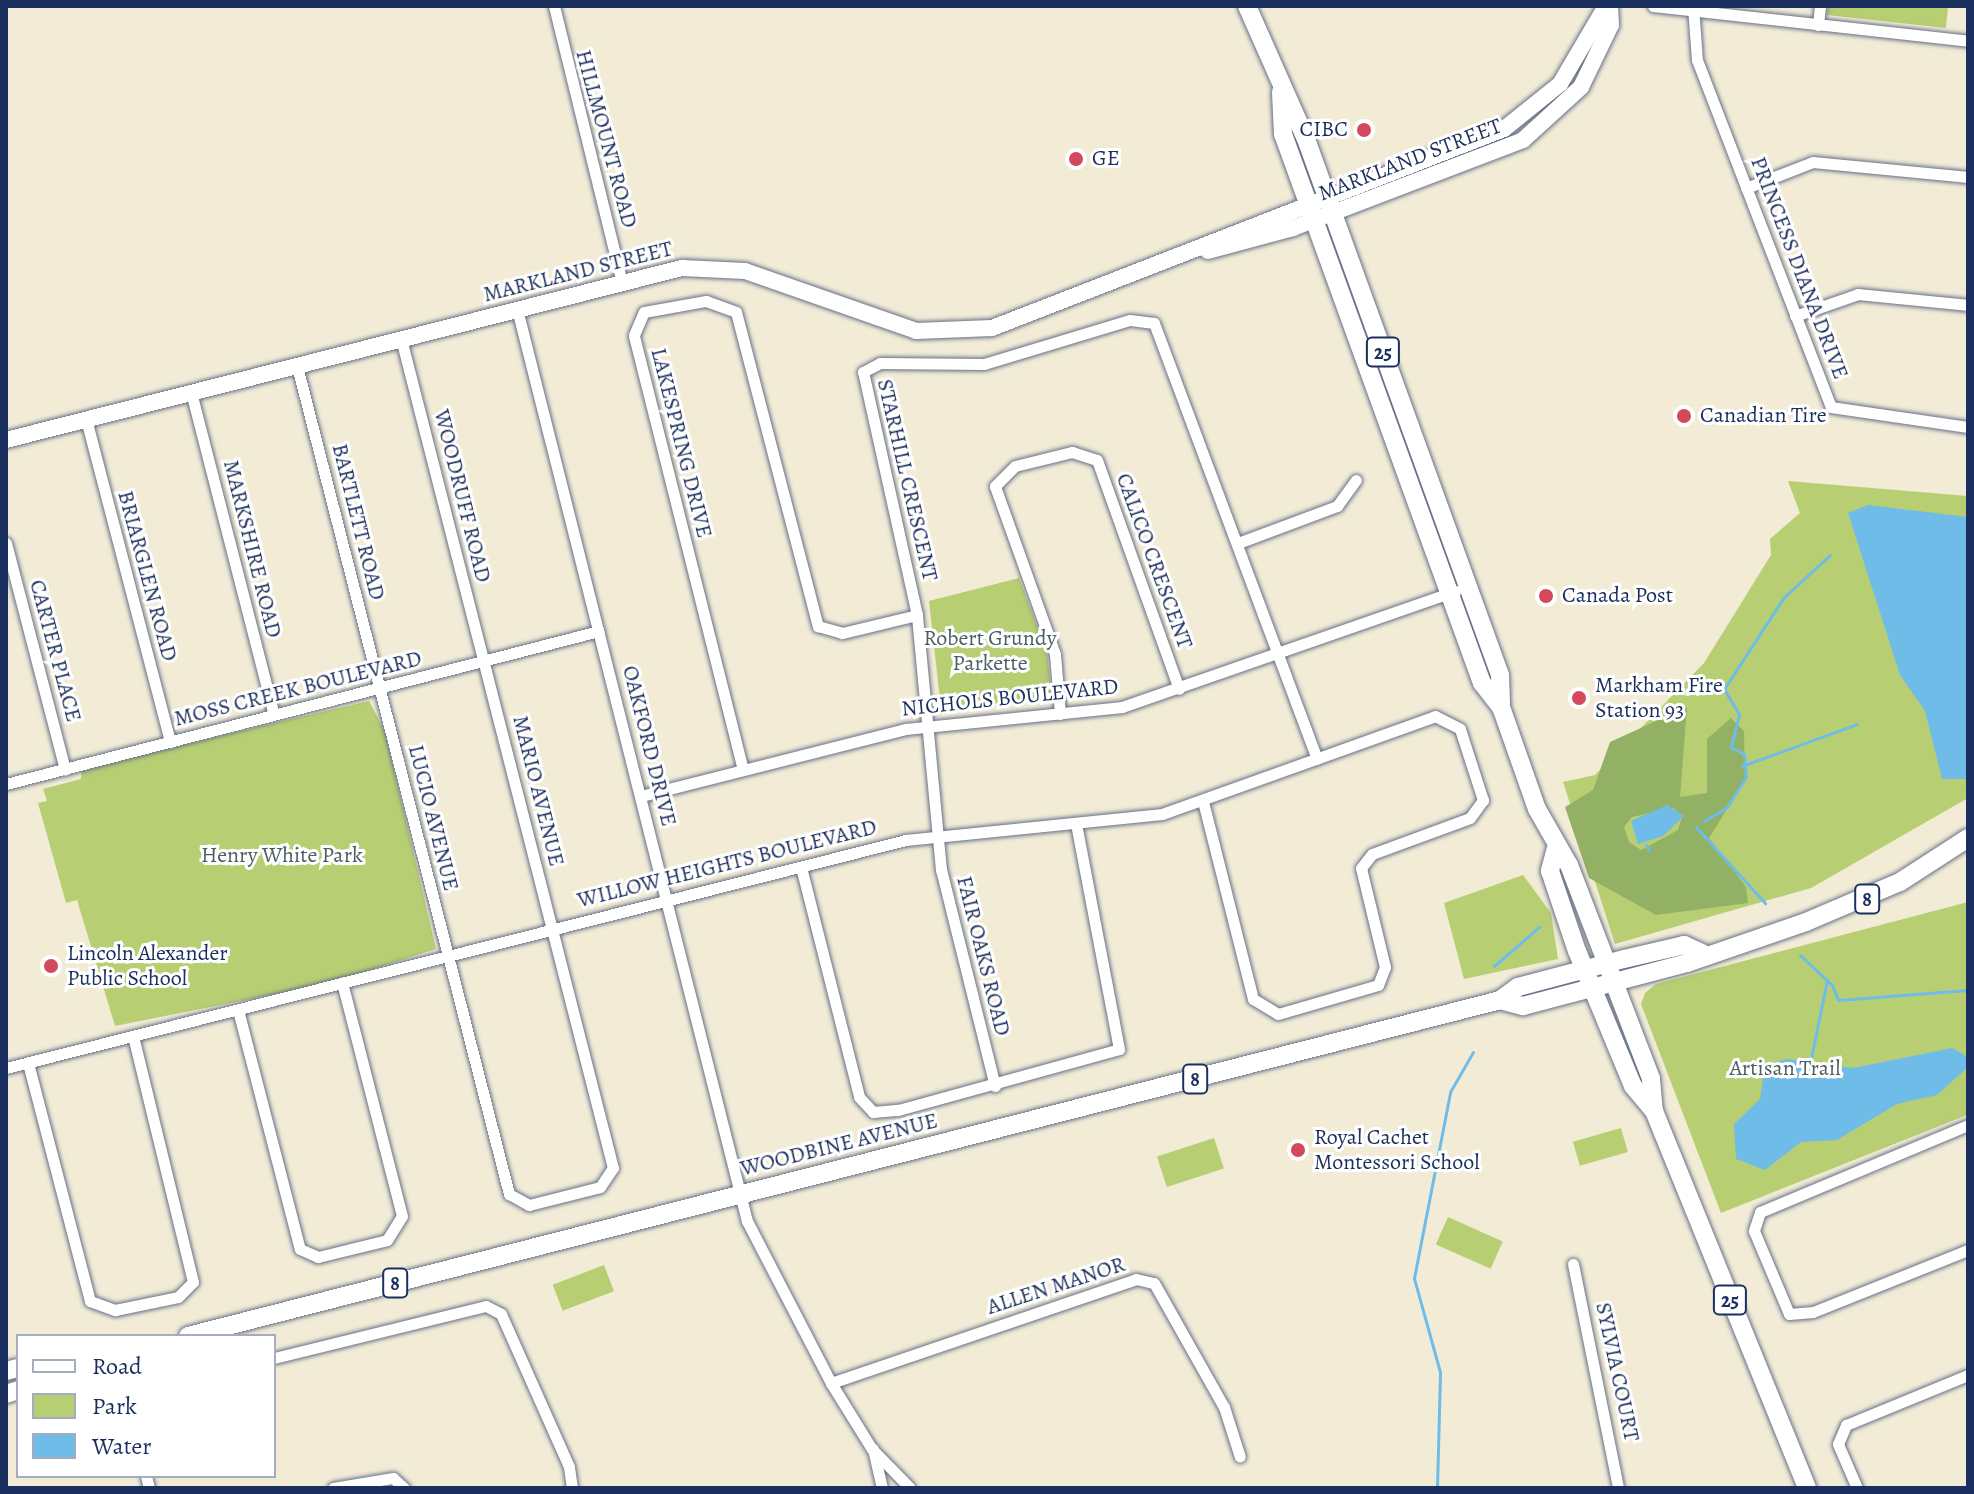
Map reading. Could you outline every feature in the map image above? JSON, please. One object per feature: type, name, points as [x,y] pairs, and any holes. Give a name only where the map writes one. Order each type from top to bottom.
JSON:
[{"type":"main road","name":"25","points":[[1247,6],[1330,205],[1500,675],[1501,707]]},
{"type":"main road","name":"25","points":[[1281,92],[1283,134],[1482,683],[1501,707],[1556,848],[1614,982],[1651,1079],[1654,1111],[1807,1488]]},
{"type":"main road","name":"WOODBINE AVENUE","points":[[1500,1000],[1523,1006],[1593,988],[1850,907],[1968,838]]},
{"type":"main road","name":"25","points":[[1556,848],[1550,871],[1585,970],[1633,1086],[1654,1111]]},
{"type":"main road","name":"WOODBINE AVENUE","points":[[196,1334],[1500,1000],[1518,987],[1606,964],[1684,945],[1702,953]]},
{"type":"street","name":"HILLMOUNT ROAD","points":[[554,6],[622,282]]},
{"type":"street","name":"MARKLAND STREET","points":[[6,440],[682,268],[745,271],[889,325],[941,334],[1014,322],[1199,253],[1238,228],[1311,212],[1490,156],[1544,125],[1587,77],[1611,25],[1608,6]]},
{"type":"street","points":[[1653,6],[1693,8],[1968,41]]},
{"type":"street","points":[[1818,25],[1820,6]]},
{"type":"street","name":"PRINCESS DIANA DRIVE","points":[[1693,8],[1692,46],[1795,316],[1835,410],[1968,427]]},
{"type":"street","points":[[1746,188],[1824,162],[1968,177]]},
{"type":"street","points":[[1795,316],[1858,294],[1968,305]]},
{"type":"street","name":"LAKESPRING DRIVE","points":[[743,770],[634,335],[644,312],[694,301],[736,312],[818,626],[842,633],[917,615]]},
{"type":"street","name":"OAKFORD DRIVE","points":[[517,309],[738,1194],[775,1285],[872,1449]]},
{"type":"street","name":"STARHILL CRESCENT","points":[[937,835],[917,615],[860,384],[872,365],[977,366],[1130,320],[1154,323],[1317,759]]},
{"type":"street","name":"WOODRUFF ROAD","points":[[401,339],[484,662]]},
{"type":"street","name":"BARTLETT ROAD","points":[[297,366],[380,689]]},
{"type":"street","name":"MARKSHIRE ROAD","points":[[191,392],[274,715]]},
{"type":"street","name":"BRIARGLEN ROAD","points":[[86,419],[170,742]]},
{"type":"street","name":"CALICO CRESCENT","points":[[1060,714],[1055,654],[995,486],[1015,466],[1072,452],[1097,460],[1179,689]]},
{"type":"street","points":[[1238,543],[1337,506],[1356,480]]},
{"type":"street","name":"CARTER PLACE","points":[[6,543],[65,769]]},
{"type":"street","name":"NICHOLS BOULEVARD","points":[[641,796],[927,726],[1122,707],[1468,587]]},
{"type":"street","name":"MOSS CREEK BOULEVARD","points":[[6,784],[599,631]]},
{"type":"street","name":"MARIO AVENUE","points":[[448,956],[509,1194],[529,1205],[600,1187],[613,1168],[484,662]]},
{"type":"street","name":"LUCIO AVENUE","points":[[380,689],[448,956]]},
{"type":"street","name":"WILLOW HEIGHTS BOULEVARD","points":[[6,1068],[937,835],[1162,814],[1435,716],[1456,722],[1481,808],[1366,860],[1360,876],[1385,967],[1369,991],[1278,1014],[1258,1005],[1203,801]]},
{"type":"street","points":[[801,867],[866,1107],[898,1110],[1106,1057],[1121,1042],[1076,823]]},
{"type":"street","name":"FAIR OAKS ROAD","points":[[937,835],[995,1086]]},
{"type":"street","points":[[238,1010],[300,1249],[318,1257],[387,1240],[402,1216],[342,983]]},
{"type":"street","points":[[28,1063],[90,1301],[115,1310],[178,1297],[193,1282],[133,1036]]},
{"type":"street","points":[[1968,1125],[1760,1212],[1754,1231],[1789,1314],[1813,1312],[1968,1250]]},
{"type":"street","name":"SYLVIA COURT","points":[[1573,1264],[1618,1488]]},
{"type":"street","name":"ALLEN MANOR","points":[[831,1383],[1136,1279],[1154,1283],[1224,1407],[1240,1457]]},
{"type":"street","points":[[276,1358],[486,1306],[501,1314],[572,1488]]},
{"type":"street","points":[[1857,1488],[1838,1444],[1846,1425],[1968,1375]]},
{"type":"street","points":[[872,1449],[882,1488]]},
{"type":"street","points":[[872,1449],[910,1488]]},
{"type":"street","points":[[333,1488],[393,1478],[404,1488]]},
{"type":"green space","points":[[1828,6],[1948,6],[1946,28],[1827,15]]},
{"type":"green space","points":[[1788,481],[1968,496],[1968,798],[1811,888],[1615,944],[1563,782],[1595,775],[1704,663],[1771,555],[1770,539],[1800,513]]},
{"type":"green space","name":"Robert Grundy Parkette","points":[[1019,578],[1047,652],[1052,699],[941,709],[929,601]]},
{"type":"green space","name":"Henry White Park","points":[[369,701],[385,731],[436,949],[326,984],[115,1026],[77,900],[66,903],[38,803],[47,801],[43,789],[81,779],[82,768]]},
{"type":"green space","points":[[1687,707],[1680,797],[1707,793],[1707,739],[1731,718],[1744,731],[1745,780],[1709,838],[1746,887],[1748,903],[1656,915],[1589,878],[1565,807],[1593,790],[1610,742]],"holes":[[[1674,808],[1682,817],[1678,830],[1641,850],[1629,842],[1624,827],[1632,817]]]},
{"type":"green space","points":[[1523,875],[1551,913],[1558,959],[1464,979],[1444,903]]},
{"type":"green space","name":"Artisan Trail","points":[[1968,902],[1967,1115],[1721,1213],[1641,1004],[1645,993],[1656,984]]},
{"type":"green space","points":[[1621,1128],[1628,1152],[1580,1166],[1573,1142]]},
{"type":"green space","points":[[1214,1138],[1224,1168],[1167,1187],[1157,1157]]},
{"type":"green space","points":[[1448,1217],[1503,1241],[1491,1269],[1436,1244]]},
{"type":"green space","points":[[604,1265],[614,1291],[563,1311],[553,1285]]},
{"type":"water","points":[[1868,505],[1968,517],[1966,779],[1942,779],[1925,711],[1900,675],[1848,513]]},
{"type":"water","points":[[1667,805],[1684,816],[1663,836],[1638,844],[1631,821]]},
{"type":"water","points":[[1952,1048],[1968,1057],[1967,1068],[1937,1095],[1897,1104],[1837,1140],[1801,1142],[1765,1170],[1736,1159],[1734,1124],[1760,1099],[1765,1065],[1787,1059],[1853,1068]]},
{"type":"waterway","points":[[1704,821],[1727,807],[1746,777],[1744,754],[1731,747],[1739,714],[1724,689],[1784,597],[1830,555]]},
{"type":"waterway","points":[[1742,766],[1857,724]]},
{"type":"waterway","points":[[1696,827],[1765,903]]},
{"type":"waterway","points":[[1646,845],[1649,850]]},
{"type":"waterway","points":[[1494,966],[1539,927]]},
{"type":"waterway","points":[[1800,955],[1832,985],[1838,1000],[1968,990]]},
{"type":"waterway","points":[[1810,1063],[1827,980]]},
{"type":"waterway","points":[[1437,1488],[1440,1372],[1414,1278],[1450,1092],[1473,1052]]},
{"type":"place","name":"CIBC","points":[[1364,130]]},
{"type":"place","name":"GE","points":[[1076,159]]},
{"type":"place","name":"Canadian Tire","points":[[1684,416]]},
{"type":"place","name":"Canada Post","points":[[1546,596]]},
{"type":"place","name":"Markham Fire Station 93","points":[[1579,698]]},
{"type":"place","name":"Lincoln Alexander Public School","points":[[51,966]]},
{"type":"place","name":"Royal Cachet Montessori School","points":[[1298,1150]]}]
